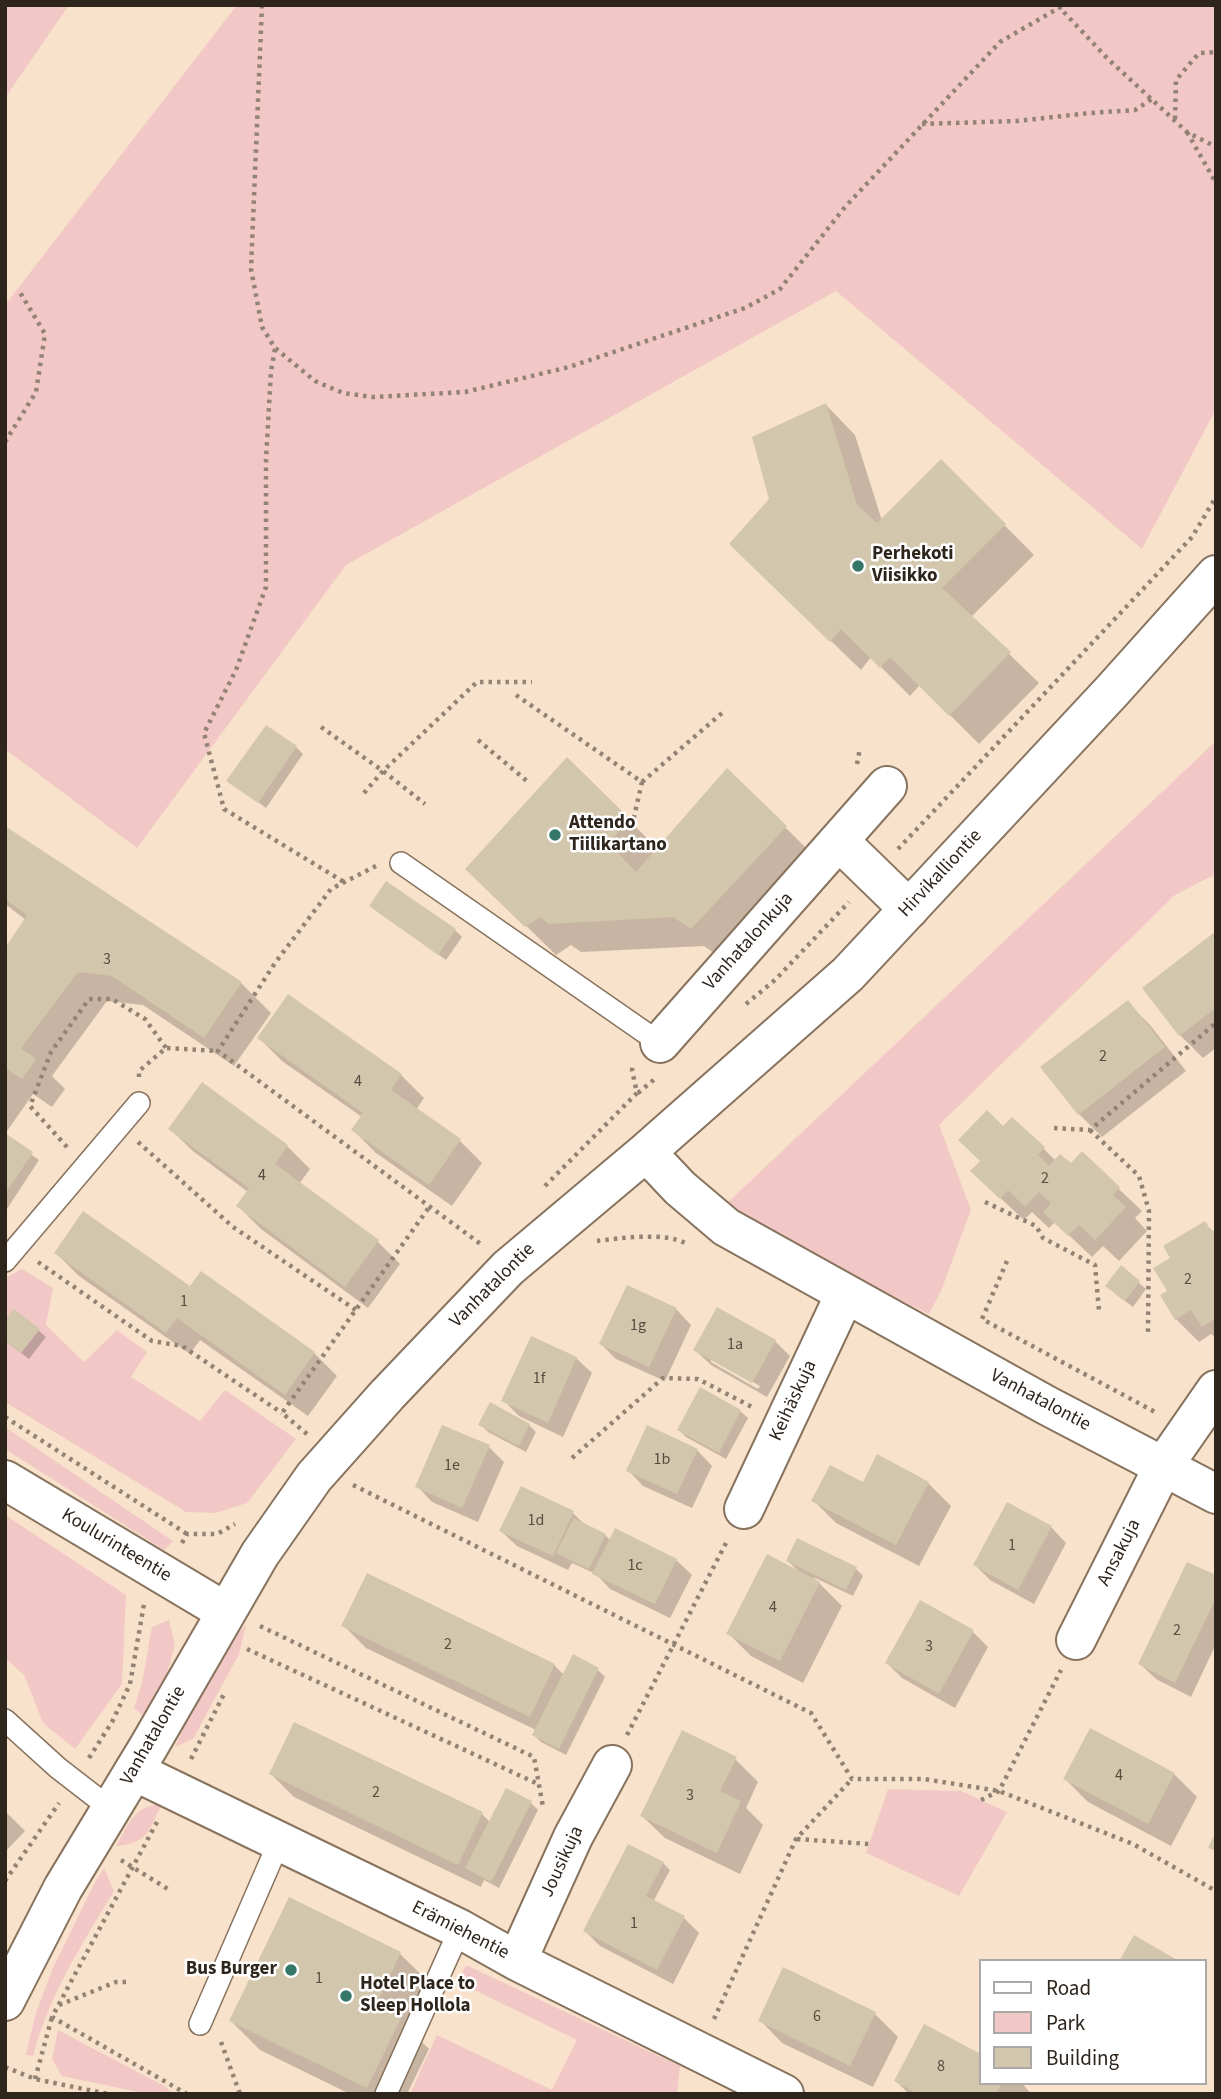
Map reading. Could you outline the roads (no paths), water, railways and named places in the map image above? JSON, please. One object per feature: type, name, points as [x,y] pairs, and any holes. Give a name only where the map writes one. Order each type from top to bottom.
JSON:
[{"type":"street","name":"Hirvikalliontie","points":[[646,1152],[848,974],[1216,575]]},
{"type":"street","name":"Vanhatalonkuja","points":[[659,1059],[887,786]]},
{"type":"street","points":[[839,841],[908,909]]},
{"type":"street","name":"Vanhatalontie","points":[[5,2001],[63,1888],[134,1771],[247,1624],[260,1554],[314,1478],[387,1395],[508,1268],[646,1152],[680,1188],[726,1227],[1046,1405],[1216,1494]]},
{"type":"street","name":"Keihäskuja","points":[[744,1508],[845,1294]]},
{"type":"street","name":"Ansakuja","points":[[1076,1640],[1164,1465],[1216,1390]]},
{"type":"street","name":"Koulurinteentie","points":[[5,1480],[247,1624]]},
{"type":"street","name":"Jousikuja","points":[[517,1961],[573,1837],[612,1765]]},
{"type":"street","name":"Erämiehentie","points":[[134,1771],[460,1930],[784,2094]]},
{"type":"lane","points":[[393,862],[659,1059]]},
{"type":"lane","points":[[11,1254],[139,1103]]},
{"type":"lane","points":[[5,1720],[58,1768],[111,1809]]},
{"type":"lane","points":[[200,2024],[279,1842]]},
{"type":"lane","points":[[386,2094],[460,1930]]},
{"type":"place","name":"Perhekoti Viisikko","points":[[858,566]]},
{"type":"place","name":"Attendo Tiilikartano","points":[[555,835]]},
{"type":"place","name":"Bus Burger","points":[[291,1970]]},
{"type":"place","name":"Hotel Place to Sleep Hollola","points":[[346,1996]]}]
